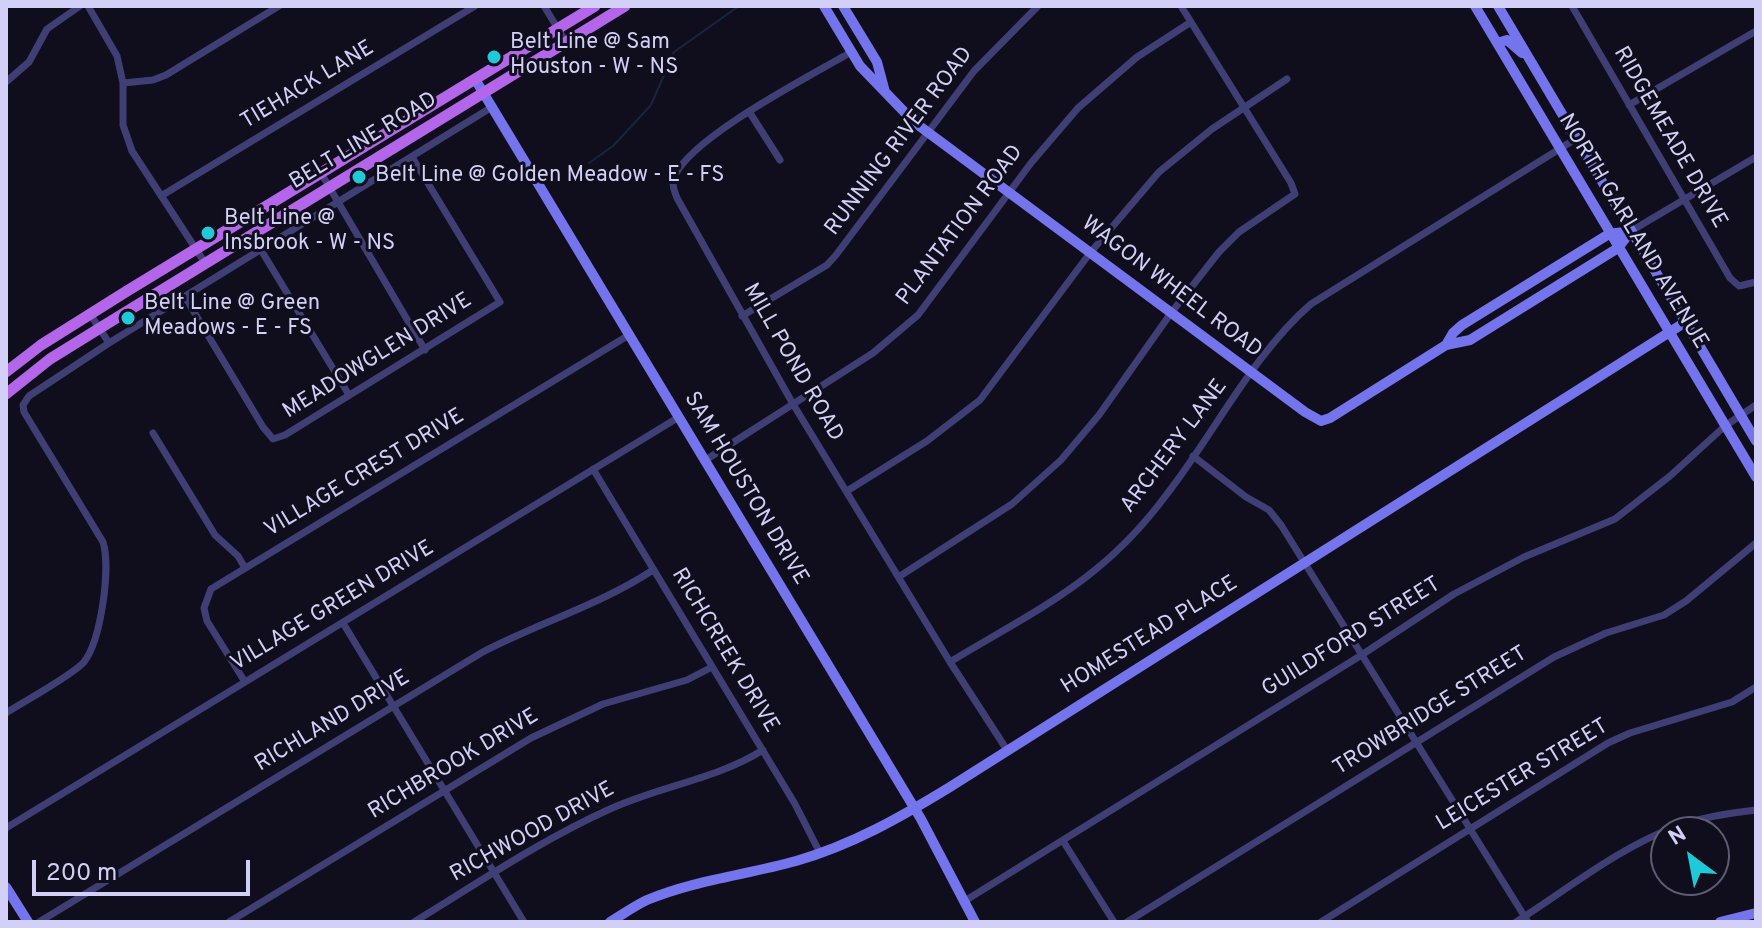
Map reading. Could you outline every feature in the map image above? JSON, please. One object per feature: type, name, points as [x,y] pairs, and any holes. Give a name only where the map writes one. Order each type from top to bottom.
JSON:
[{"type":"main road","name":"BELT LINE ROAD","points":[[6,372],[90,314],[595,6]]},
{"type":"main road","name":"BELT LINE ROAD","points":[[6,394],[50,359],[625,6]]},
{"type":"street","points":[[6,82],[29,62],[47,29],[80,6]]},
{"type":"street","points":[[88,6],[112,45],[123,83],[126,136],[133,153],[205,263]]},
{"type":"street","points":[[123,83],[153,80],[166,75],[279,6]]},
{"type":"street","name":"TIEHACK LANE","points":[[161,196],[475,6]]},
{"type":"street","points":[[544,6],[566,42]]},
{"type":"street","name":"WAGON WHEEL ROAD","points":[[824,6],[860,66],[903,112],[1321,421],[1446,345],[1470,340],[1618,248],[1631,231],[1756,157]]},
{"type":"street","name":"WAGON WHEEL ROAD","points":[[843,6],[877,62],[886,94]]},
{"type":"street","name":"RUNNING RIVER ROAD","points":[[742,316],[827,265],[989,54],[1038,6]]},
{"type":"street","points":[[900,576],[1012,504],[1061,460],[1099,415],[1171,313],[1219,252],[1239,232],[1295,194],[1181,6]]},
{"type":"street","name":"NORTH GARLAND AVENUE","points":[[1475,6],[1756,477]]},
{"type":"street","name":"NORTH GARLAND AVENUE","points":[[1498,6],[1756,441]]},
{"type":"street","points":[[1574,9],[1585,6]]},
{"type":"street","name":"RIDGEMEADE DRIVE","points":[[1574,9],[1730,278],[1739,286],[1756,282]]},
{"type":"street","name":"PLANTATION ROAD","points":[[704,461],[873,353],[905,328],[918,315],[1048,141],[1092,93],[1137,57],[1191,22]]},
{"type":"street","points":[[1629,105],[1756,31]]},
{"type":"street","points":[[1497,43],[1507,40],[1532,63]]},
{"type":"street","points":[[851,52],[866,43]]},
{"type":"street","name":"MILL POND ROAD","points":[[851,52],[696,149],[674,177],[672,186],[793,404],[1007,750]]},
{"type":"street","name":"SAM HOUSTON DRIVE","points":[[475,79],[915,809],[975,922]]},
{"type":"street","points":[[847,491],[927,441],[980,400],[1090,253],[1159,172],[1242,108],[1287,79]]},
{"type":"street","points":[[6,713],[83,664],[91,649],[107,577],[103,542],[24,412],[23,405],[29,396],[109,343],[492,107]]},
{"type":"street","points":[[750,113],[780,160]]},
{"type":"street","name":"ARCHERY LANE","points":[[950,662],[1057,597],[1096,569],[1167,495],[1283,331],[1311,304],[1577,138]]},
{"type":"street","name":"MEADOWGLEN DRIVE","points":[[185,297],[273,439],[285,435],[425,350],[500,302],[412,157]]},
{"type":"street","points":[[321,173],[425,350]]},
{"type":"street","name":"WAGON WHEEL ROAD","points":[[1446,345],[1462,325],[1609,234],[1631,231]]},
{"type":"street","points":[[261,250],[349,395]]},
{"type":"street","points":[[1527,285],[1536,299]]},
{"type":"street","points":[[90,314],[109,343]]},
{"type":"street","name":"HOMESTEAD PLACE","points":[[610,922],[644,902],[679,889],[820,853],[870,833],[915,809],[1684,323]]},
{"type":"street","name":"VILLAGE CREST DRIVE","points":[[245,682],[207,621],[204,608],[211,589],[629,335]]},
{"type":"street","name":"GUILDFORD STREET","points":[[963,902],[1360,656],[1454,594],[1548,546],[1615,519],[1670,476],[1725,426],[1756,405]]},
{"type":"street","name":"VILLAGE GREEN DRIVE","points":[[6,828],[679,417]]},
{"type":"street","points":[[153,433],[215,535],[238,556],[245,568]]},
{"type":"street","points":[[1193,456],[1246,497],[1269,510],[1337,611],[1360,656],[1526,919]]},
{"type":"street","name":"RICHCREEK DRIVE","points":[[593,469],[807,824],[820,853]]},
{"type":"street","name":"TROWBRIDGE STREET","points":[[1127,922],[1554,657],[1606,633],[1664,615],[1686,601],[1756,543]]},
{"type":"street","name":"RICHLAND DRIVE","points":[[39,922],[507,639],[608,596],[653,570]]},
{"type":"street","points":[[343,623],[524,922]]},
{"type":"street","name":"RICHBROOK DRIVE","points":[[229,922],[531,738],[603,704],[687,680],[712,667]]},
{"type":"street","name":"LEICESTER STREET","points":[[1321,922],[1608,743],[1669,720],[1732,702],[1756,687]]},
{"type":"street","name":"RICHWOOD DRIVE","points":[[414,922],[582,822],[647,793],[739,766],[763,750]]},
{"type":"street","points":[[1516,922],[1526,919],[1599,866],[1662,833],[1695,820],[1756,810]]},
{"type":"street","points":[[1063,841],[1114,922]]},
{"type":"street","points":[[6,887],[28,922]]},
{"type":"street","points":[[1720,922],[1756,913]]},
{"type":"waterway","points":[[589,163],[613,146],[651,105],[674,52],[739,6]]},
{"type":"place","name":"Belt Line @ Sam Houston - W - NS","points":[[494,57]]},
{"type":"place","name":"Belt Line @ Golden Meadow - E - FS","points":[[359,177]]},
{"type":"place","name":"Belt Line @ Insbrook - W - NS","points":[[208,233]]},
{"type":"place","name":"Belt Line @ Green Meadows - E - FS","points":[[128,318]]}]
